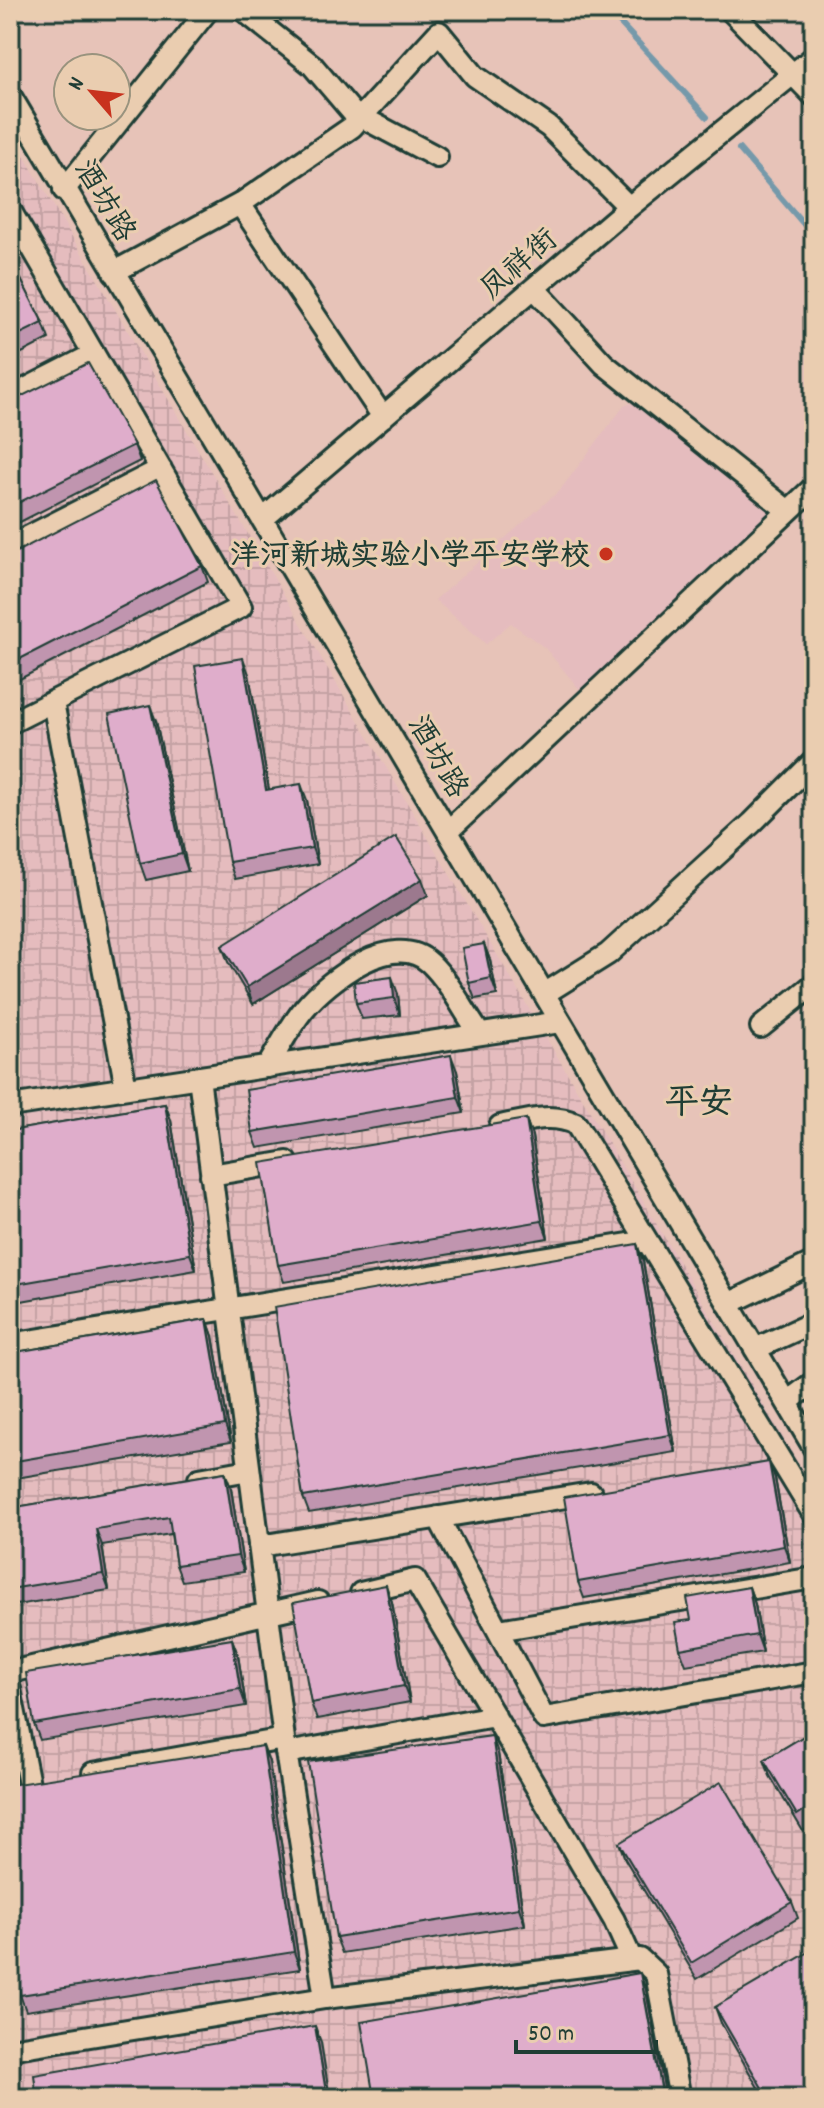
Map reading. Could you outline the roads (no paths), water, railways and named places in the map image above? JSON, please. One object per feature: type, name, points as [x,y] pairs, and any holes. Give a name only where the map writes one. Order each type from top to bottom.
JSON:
[{"type":"street","points":[[64,190],[208,10]]},
{"type":"street","points":[[243,10],[312,65],[352,112],[437,157]]},
{"type":"street","points":[[730,10],[814,96]]},
{"type":"street","points":[[114,272],[240,204],[352,127],[439,32],[475,76],[549,127],[629,207]]},
{"type":"street","name":"凤祥街","points":[[264,518],[629,207],[814,57]]},
{"type":"street","name":"酒坊路","points":[[10,95],[814,1448]]},
{"type":"street","points":[[240,204],[383,417]]},
{"type":"street","points":[[10,210],[241,607],[10,723]]},
{"type":"street","points":[[535,289],[604,364],[787,510]]},
{"type":"street","points":[[10,397],[94,354]]},
{"type":"street","points":[[10,546],[161,469]]},
{"type":"street","points":[[448,831],[814,487]]},
{"type":"street","points":[[53,702],[126,1088]]},
{"type":"street","points":[[544,994],[608,954],[806,784],[814,761]]},
{"type":"street","points":[[267,1067],[302,1012],[324,987],[387,950],[404,950],[430,963],[480,1034]]},
{"type":"street","points":[[761,1027],[814,984]]},
{"type":"street","points":[[10,1106],[560,1022]]},
{"type":"street","points":[[199,1077],[285,1746],[325,1998]]},
{"type":"street","points":[[487,1128],[548,1117],[563,1118],[576,1124],[647,1241],[774,1464],[814,1515]]},
{"type":"street","points":[[211,1175],[303,1159]]},
{"type":"street","points":[[10,1344],[647,1241]]},
{"type":"street","points":[[728,1304],[814,1262]]},
{"type":"street","points":[[755,1349],[814,1322]]},
{"type":"street","points":[[787,1402],[814,1382]]},
{"type":"street","points":[[175,1483],[249,1470]]},
{"type":"street","points":[[259,1546],[610,1490]]},
{"type":"street","points":[[438,1517],[544,1718],[814,1672]]},
{"type":"street","points":[[498,1630],[814,1578]]},
{"type":"street","points":[[10,1672],[415,1580],[614,1920],[632,1960]]},
{"type":"street","points":[[10,1689],[27,1784]]},
{"type":"street","points":[[74,1776],[495,1716]]},
{"type":"street","points":[[10,2049],[325,1998],[640,1959],[656,1974],[680,2098]]},
{"type":"waterway","points":[[608,10],[707,117]]},
{"type":"waterway","points":[[739,149],[814,236]]},
{"type":"place","name":"洋河新城实验小学平安学校","points":[[606,554]]},
{"type":"district","name":"平安","points":[[699,1100]]}]
